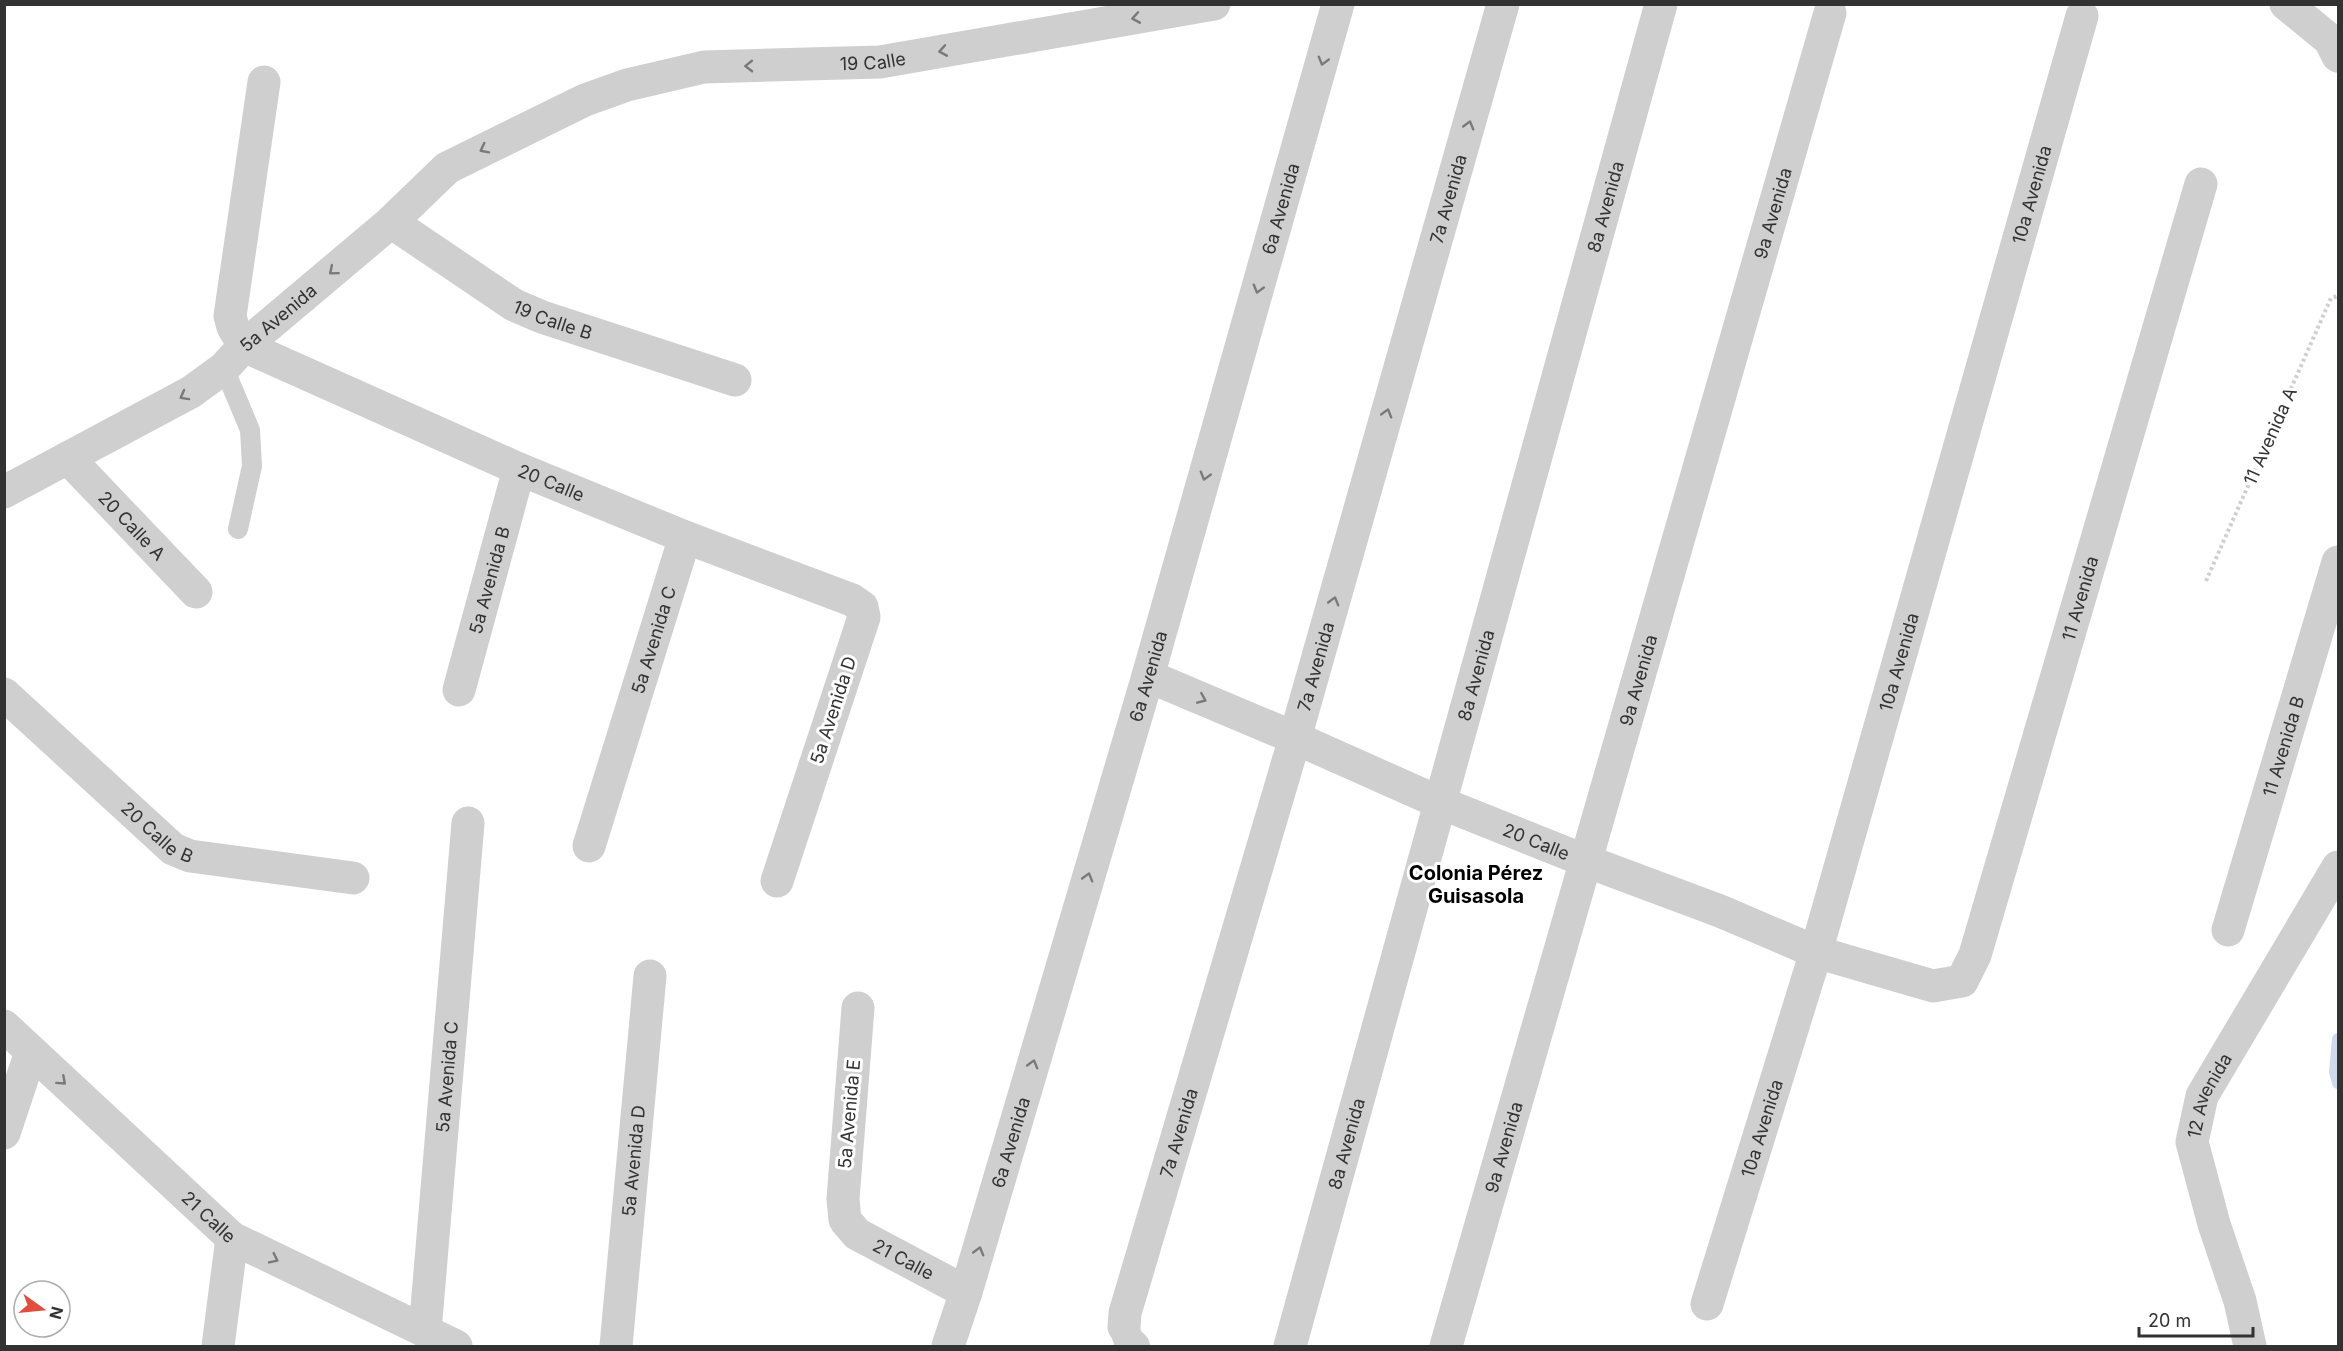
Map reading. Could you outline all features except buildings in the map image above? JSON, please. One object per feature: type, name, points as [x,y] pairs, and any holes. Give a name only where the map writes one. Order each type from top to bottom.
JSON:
[{"type":"street","name":"19 Calle","points":[[536,123],[585,100],[627,85],[704,67],[880,62],[1214,4]]},
{"type":"street","name":"6a Avenida","points":[[948,1347],[1148,676],[1338,4]]},
{"type":"street","name":"7a Avenida","points":[[1130,1337],[1128,1301],[1295,738],[1503,4]]},
{"type":"street","name":"8a Avenida","points":[[1290,1347],[1661,4]]},
{"type":"street","points":[[2286,4],[2330,40],[2338,56]]},
{"type":"street","name":"9a Avenida","points":[[1446,1347],[1830,13]]},
{"type":"street","name":"10a Avenida","points":[[1707,1304],[1816,952],[2082,16]]},
{"type":"street","points":[[234,357],[230,316],[264,82]]},
{"type":"street","name":"5a Avenida","points":[[4,492],[191,392],[391,222],[447,168],[536,123]]},
{"type":"street","name":"11 Avenida","points":[[1933,986],[1962,981],[1975,955],[2201,184]]},
{"type":"street","name":"19 Calle B","points":[[391,222],[514,304],[542,317],[735,380]]},
{"type":"street","name":"20 Calle","points":[[234,357],[685,537],[852,600],[862,607]]},
{"type":"street","name":"20 Calle A","points":[[68,458],[196,592]]},
{"type":"street","name":"5a Avenida B","points":[[459,690],[519,469]]},
{"type":"street","name":"5a Avenida C","points":[[589,846],[685,537]]},
{"type":"street","name":"11 Avenida B","points":[[2228,930],[2338,562]]},
{"type":"street","name":"5a Avenida D","points":[[777,881],[864,617],[862,607]]},
{"type":"street","name":"20 Calle","points":[[1148,676],[1441,803],[1720,911],[1816,952],[1933,986]]},
{"type":"street","name":"20 Calle B","points":[[4,694],[173,849],[190,856],[354,878]]},
{"type":"street","name":"5a Avenida C","points":[[425,1332],[468,823]]},
{"type":"street","name":"12 Avenida","points":[[2250,1347],[2240,1301],[2214,1224],[2192,1142],[2202,1096],[2338,867]]},
{"type":"street","name":"5a Avenida D","points":[[616,1347],[650,976]]},
{"type":"street","name":"5a Avenida E","points":[[845,1220],[843,1199],[858,1008]]},
{"type":"street","name":"21 Calle","points":[[4,1026],[232,1238],[456,1347]]},
{"type":"street","points":[[4,1133],[30,1052]]},
{"type":"street","name":"21 Calle","points":[[845,1220],[857,1234],[966,1292]]},
{"type":"street","points":[[218,1347],[232,1238]]},
{"type":"lane","points":[[234,357],[250,430],[252,466],[238,529]]},
{"type":"path","name":"11 Avenida A","points":[[2206,580],[2331,298],[2338,296]]},
{"type":"waterway","points":[[2338,1039],[2335,1072],[2338,1083]]},
{"type":"district","name":"Colonia Pérez Guisasola","points":[[1476,884]]}]
